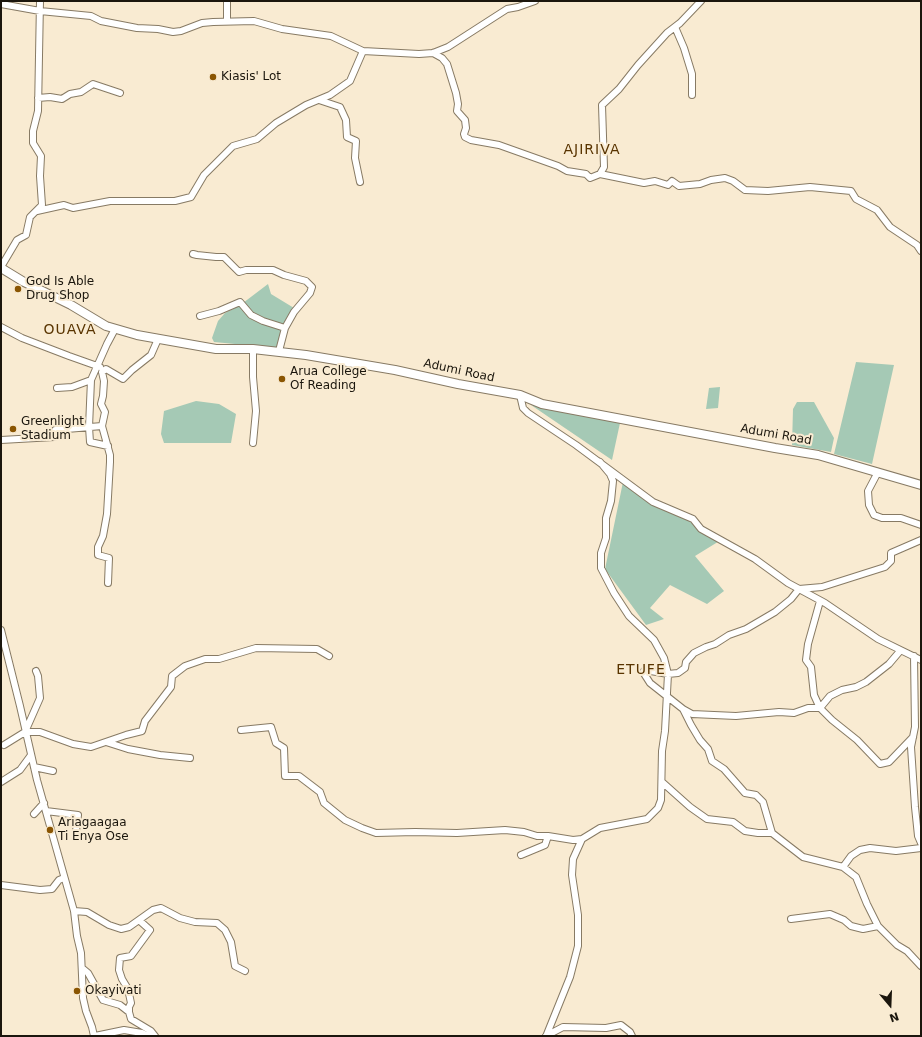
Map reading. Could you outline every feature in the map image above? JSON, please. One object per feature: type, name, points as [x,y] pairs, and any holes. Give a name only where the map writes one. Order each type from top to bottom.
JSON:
[{"type":"main road","name":"Adumi Road","points":[[1,268],[24,282],[71,305],[106,326],[115,329],[158,339],[216,349],[253,349],[306,354],[399,371],[458,384],[520,395],[542,404],[818,455],[921,484]]},
{"type":"street","points":[[1,268],[17,240],[26,235],[30,217],[42,205],[40,176],[41,156],[33,144],[33,131],[38,111],[40,1]]},
{"type":"street","points":[[227,1],[227,21]]},
{"type":"street","points":[[507,1],[507,9]]},
{"type":"street","points":[[1,4],[40,11],[91,16],[101,21],[137,28],[158,29],[173,32],[202,24],[227,21],[254,21],[282,29],[331,36],[363,51],[419,54],[433,53],[448,47],[507,9],[535,1]]},
{"type":"street","points":[[600,174],[604,167],[602,105],[619,89],[638,65],[674,27],[701,1]]},
{"type":"street","points":[[674,27],[684,48],[692,74],[692,95]]},
{"type":"street","points":[[37,211],[64,205],[73,208],[110,201],[175,200],[192,197],[204,175],[233,146],[257,139],[276,123],[306,105],[330,95],[350,81],[363,51]]},
{"type":"street","points":[[433,53],[442,58],[446,64],[456,93],[458,104],[457,112],[466,120],[467,124],[464,134],[465,137],[471,140],[499,146],[558,166],[567,171],[586,174],[590,178],[600,174],[644,183],[656,181],[668,185],[672,181],[680,186],[700,184],[711,180],[725,178],[733,181],[745,190],[768,191],[810,187],[851,191],[856,199],[876,210],[890,227],[917,245],[921,251]]},
{"type":"street","points":[[38,98],[50,97],[62,99],[70,94],[81,92],[93,84],[120,93]]},
{"type":"street","points":[[319,100],[340,106],[346,120],[347,136],[356,141],[355,158],[360,182]]},
{"type":"street","points":[[193,254],[224,257],[239,272],[246,270],[273,270],[284,275],[306,280],[312,287],[310,293],[294,312],[285,328],[279,351]]},
{"type":"street","points":[[200,316],[219,311],[240,302],[251,315],[263,321],[285,328]]},
{"type":"street","points":[[1,328],[69,356],[106,369],[124,379],[132,370],[151,355],[158,339]]},
{"type":"street","points":[[108,446],[90,442],[89,427],[91,380],[115,329]]},
{"type":"street","points":[[253,349],[253,377],[256,410],[253,443]]},
{"type":"street","points":[[106,369],[102,372],[104,381],[104,396],[101,404],[105,412],[102,426],[108,446],[110,462],[107,514],[103,536],[98,547],[98,555],[109,558],[108,583]]},
{"type":"street","points":[[57,388],[72,387],[91,380]]},
{"type":"street","points":[[520,395],[523,408],[528,413],[600,462],[653,502],[692,519],[701,528],[755,559],[788,583],[820,600],[878,639],[921,660]]},
{"type":"street","points":[[1,440],[54,437],[55,430],[102,426]]},
{"type":"street","points":[[241,730],[271,727],[276,742],[284,748],[285,776],[299,776],[320,792],[324,803],[345,820],[376,833],[458,833],[483,830],[505,830],[524,832],[537,836],[548,836],[572,840],[582,839],[600,828],[647,819],[658,808],[661,800],[662,751],[665,731],[668,674],[664,658],[654,640],[629,616],[601,568],[601,553],[606,538],[606,518],[611,501],[613,481],[610,474],[600,462]]},
{"type":"street","points":[[878,472],[868,491],[869,505],[874,515],[882,518],[901,518],[921,526]]},
{"type":"street","points":[[820,708],[808,708],[794,713],[736,716],[692,714],[683,709],[650,683],[643,672],[645,670],[668,674],[678,674],[685,668],[686,662],[694,653],[715,644],[729,635],[746,629],[775,612],[791,599],[800,589],[822,587],[885,567],[891,561],[891,553],[921,540]]},
{"type":"street","points":[[820,600],[808,644],[806,660],[811,667],[814,695],[820,708],[832,720],[858,740],[880,764],[889,762],[912,737]]},
{"type":"street","points":[[1,630],[31,755],[74,911],[77,936],[82,953],[83,998],[95,1036],[124,1030],[142,1033],[148,1036]]},
{"type":"street","points":[[4,745],[26,732],[40,732],[73,744],[91,747],[142,731],[145,721],[171,687],[172,676],[185,666],[205,659],[220,659],[256,648],[316,650],[329,656]]},
{"type":"street","points":[[820,708],[830,696],[842,690],[856,687],[866,682],[889,664],[900,651]]},
{"type":"street","points":[[914,656],[915,727],[911,746],[914,807],[918,836],[921,844]]},
{"type":"street","points":[[26,732],[40,698],[38,676],[36,671]]},
{"type":"street","points":[[683,709],[700,740],[708,749],[712,760],[724,769],[745,793],[756,795],[763,802],[772,833],[803,857],[843,867],[856,877],[878,926],[898,945],[907,951],[921,966]]},
{"type":"street","points":[[106,742],[128,749],[160,755],[190,758]]},
{"type":"street","points":[[1,782],[20,770],[31,755]]},
{"type":"street","points":[[34,766],[53,771]]},
{"type":"street","points":[[662,782],[690,807],[707,818],[732,822],[745,831],[772,833]]},
{"type":"street","points":[[34,814],[44,803]]},
{"type":"street","points":[[46,811],[78,815],[76,831]]},
{"type":"street","points":[[521,855],[545,845],[548,836]]},
{"type":"street","points":[[546,1035],[570,976],[578,946],[578,914],[572,875],[573,859],[582,839]]},
{"type":"street","points":[[843,867],[851,856],[860,850],[870,848],[896,851],[921,848]]},
{"type":"street","points":[[1,885],[40,890],[52,888],[59,880],[64,878]]},
{"type":"street","points":[[74,911],[87,912],[109,925],[121,929],[128,928],[140,921],[153,910],[161,908],[180,918],[195,922],[217,923],[225,930],[231,942],[235,966],[245,971]]},
{"type":"street","points":[[791,919],[830,914],[844,920],[851,926],[863,929],[878,926]]},
{"type":"street","points":[[140,921],[150,930],[131,956],[120,958],[119,970],[128,989],[131,1003],[129,1007],[131,1019],[151,1031],[155,1036]]},
{"type":"street","points":[[82,968],[88,973],[103,1000],[120,1005],[129,1012]]},
{"type":"street","points":[[546,1035],[563,1027],[606,1028],[621,1025],[630,1032],[632,1036]]},
{"type":"green space","points":[[268,284],[271,294],[294,308],[277,348],[214,342],[212,338],[218,321],[225,313],[239,306]]},
{"type":"green space","points":[[856,362],[894,365],[872,464],[834,454]]},
{"type":"green space","points":[[720,387],[718,408],[706,409],[709,388]]},
{"type":"green space","points":[[196,401],[219,404],[236,414],[231,443],[164,443],[161,434],[164,411]]},
{"type":"green space","points":[[797,402],[814,402],[834,438],[831,452],[792,445],[793,409]]},
{"type":"green space","points":[[531,405],[620,423],[612,460]]},
{"type":"green space","points":[[623,482],[721,540],[695,556],[724,591],[707,604],[670,585],[650,608],[664,619],[646,625],[605,569]]},
{"type":"place","name":"Kiasis' Lot","points":[[213,77]]},
{"type":"place","name":"God Is Able Drug Shop","points":[[18,289]]},
{"type":"place","name":"Arua College Of Reading","points":[[282,379]]},
{"type":"place","name":"Greenlight Stadium","points":[[13,429]]},
{"type":"place","name":"Ariagaagaa Ti Enya Ose","points":[[50,830]]},
{"type":"place","name":"Okayivati","points":[[77,991]]},
{"type":"district","name":"AJIRIVA","points":[[592,150]]},
{"type":"district","name":"OUAVA","points":[[70,330]]},
{"type":"district","name":"ETUFE","points":[[641,670]]}]
